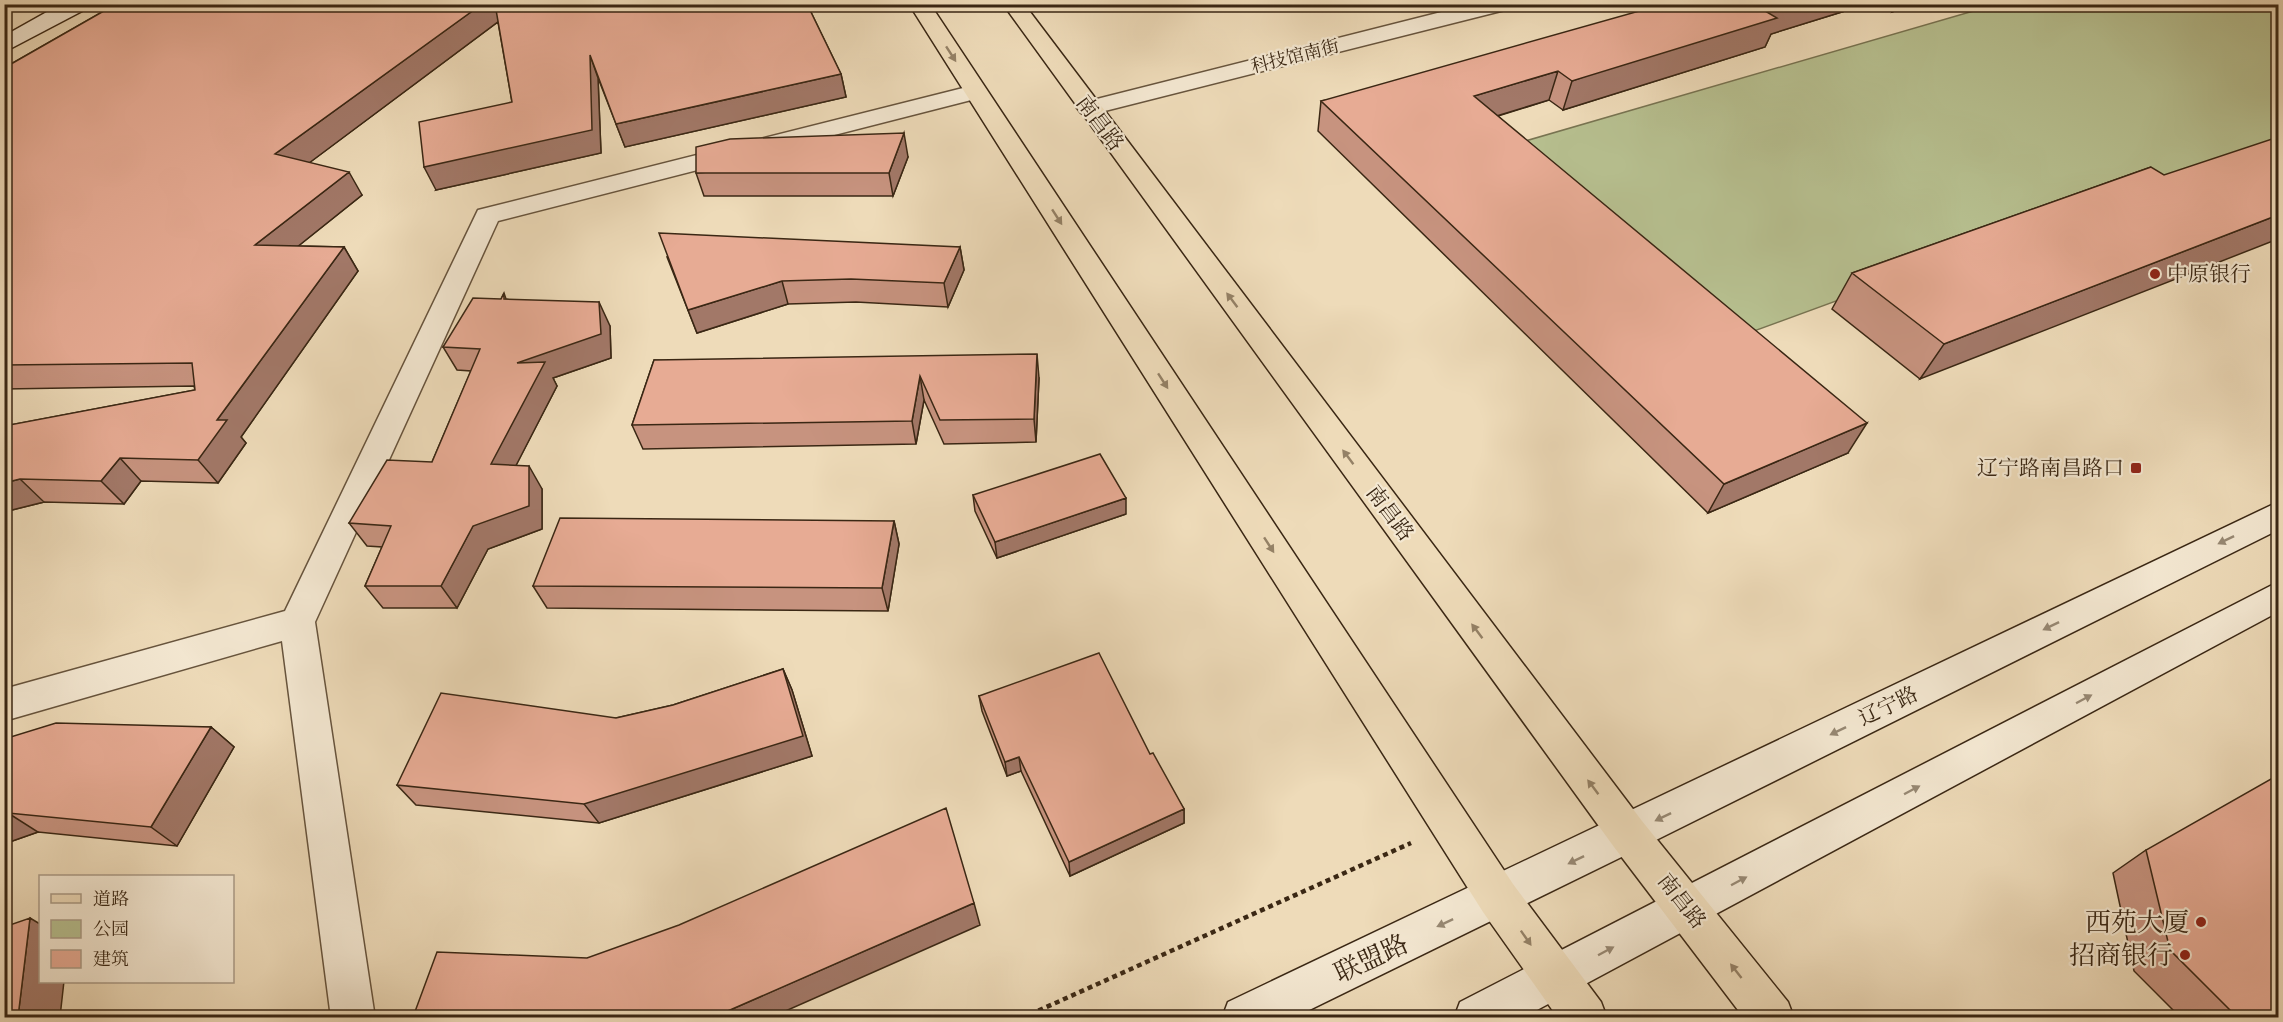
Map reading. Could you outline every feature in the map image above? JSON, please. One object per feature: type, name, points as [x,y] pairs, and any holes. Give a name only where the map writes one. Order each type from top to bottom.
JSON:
[{"type":"main road","points":[[919,4],[1450,825],[1554,978],[1585,1017]]},
{"type":"main road","name":"南昌路","points":[[1013,4],[1628,834],[1772,1017]]},
{"type":"street","points":[[4,25],[43,4]]},
{"type":"street","name":"科技馆南街","points":[[1089,108],[1501,4]]},
{"type":"street","points":[[52,43],[84,13]]},
{"type":"street","points":[[4,45],[84,13]]},
{"type":"street","points":[[353,1017],[297,622],[486,216],[975,92]]},
{"type":"street","name":"辽宁路","points":[[1498,898],[2278,515]]},
{"type":"street","points":[[1476,1017],[2278,596]]},
{"type":"street","points":[[4,705],[297,622]]},
{"type":"street","name":"联盟路","points":[[1244,1017],[1498,898]]},
{"type":"path","points":[[1022,1017],[1450,825]]},
{"type":"green space","points":[[1994,5],[2278,5],[2278,139],[1735,338],[1508,146]]},
{"type":"building","points":[[116,4],[482,4],[275,154],[349,172],[255,245],[344,247],[217,420],[227,420],[198,460],[120,458],[101,481],[20,479],[4,483],[4,426],[195,390],[192,363],[4,365],[4,68]]},
{"type":"building","points":[[495,4],[807,4],[841,74],[616,124],[590,55],[592,130],[424,167],[419,122],[512,102]]},
{"type":"building","points":[[1664,4],[1786,4],[1765,11],[1777,18],[1572,81],[1558,71],[1474,96],[1867,423],[1724,484],[1321,101]]},
{"type":"building","points":[[904,133],[889,173],[696,173],[696,147],[730,139]]},
{"type":"building","points":[[2278,137],[2278,215],[1944,344],[1852,273],[2151,167],[2164,175]]},
{"type":"building","points":[[659,233],[960,247],[944,283],[851,279],[782,281],[688,310]]},
{"type":"building","points":[[504,293],[504,299],[599,302],[601,334],[517,363],[545,362],[491,464],[529,466],[529,506],[473,526],[441,586],[365,586],[391,526],[349,523],[387,460],[432,462],[480,349],[443,347],[473,298],[501,299]]},
{"type":"building","points":[[1037,354],[1034,419],[940,420],[920,376],[912,421],[632,425],[654,360]]},
{"type":"building","points":[[1100,454],[1126,498],[995,542],[973,495]]},
{"type":"building","points":[[560,518],[894,521],[882,588],[533,586]]},
{"type":"building","points":[[1099,653],[1150,754],[1153,753],[1184,809],[1069,862],[1019,757],[1005,762],[979,696]]},
{"type":"building","points":[[783,669],[803,736],[584,804],[397,785],[441,693],[616,718],[673,705]]},
{"type":"building","points":[[56,723],[211,727],[151,827],[4,814],[4,739]]},
{"type":"building","name":"西苑大厦","points":[[2278,775],[2278,1017],[2237,1017],[2170,950],[2146,850]]},
{"type":"building","points":[[946,808],[974,903],[714,1017],[413,1017],[437,952],[587,958],[679,925]]},
{"type":"building","points":[[30,918],[18,1017],[4,1017],[4,927]]},
{"type":"place","name":"中原银行","points":[[2155,274]]},
{"type":"place","name":"辽宁路南昌路口","points":[[2136,468]]},
{"type":"place","name":"西苑大厦","points":[[2201,922]]},
{"type":"place","name":"招商银行","points":[[2185,955]]}]
